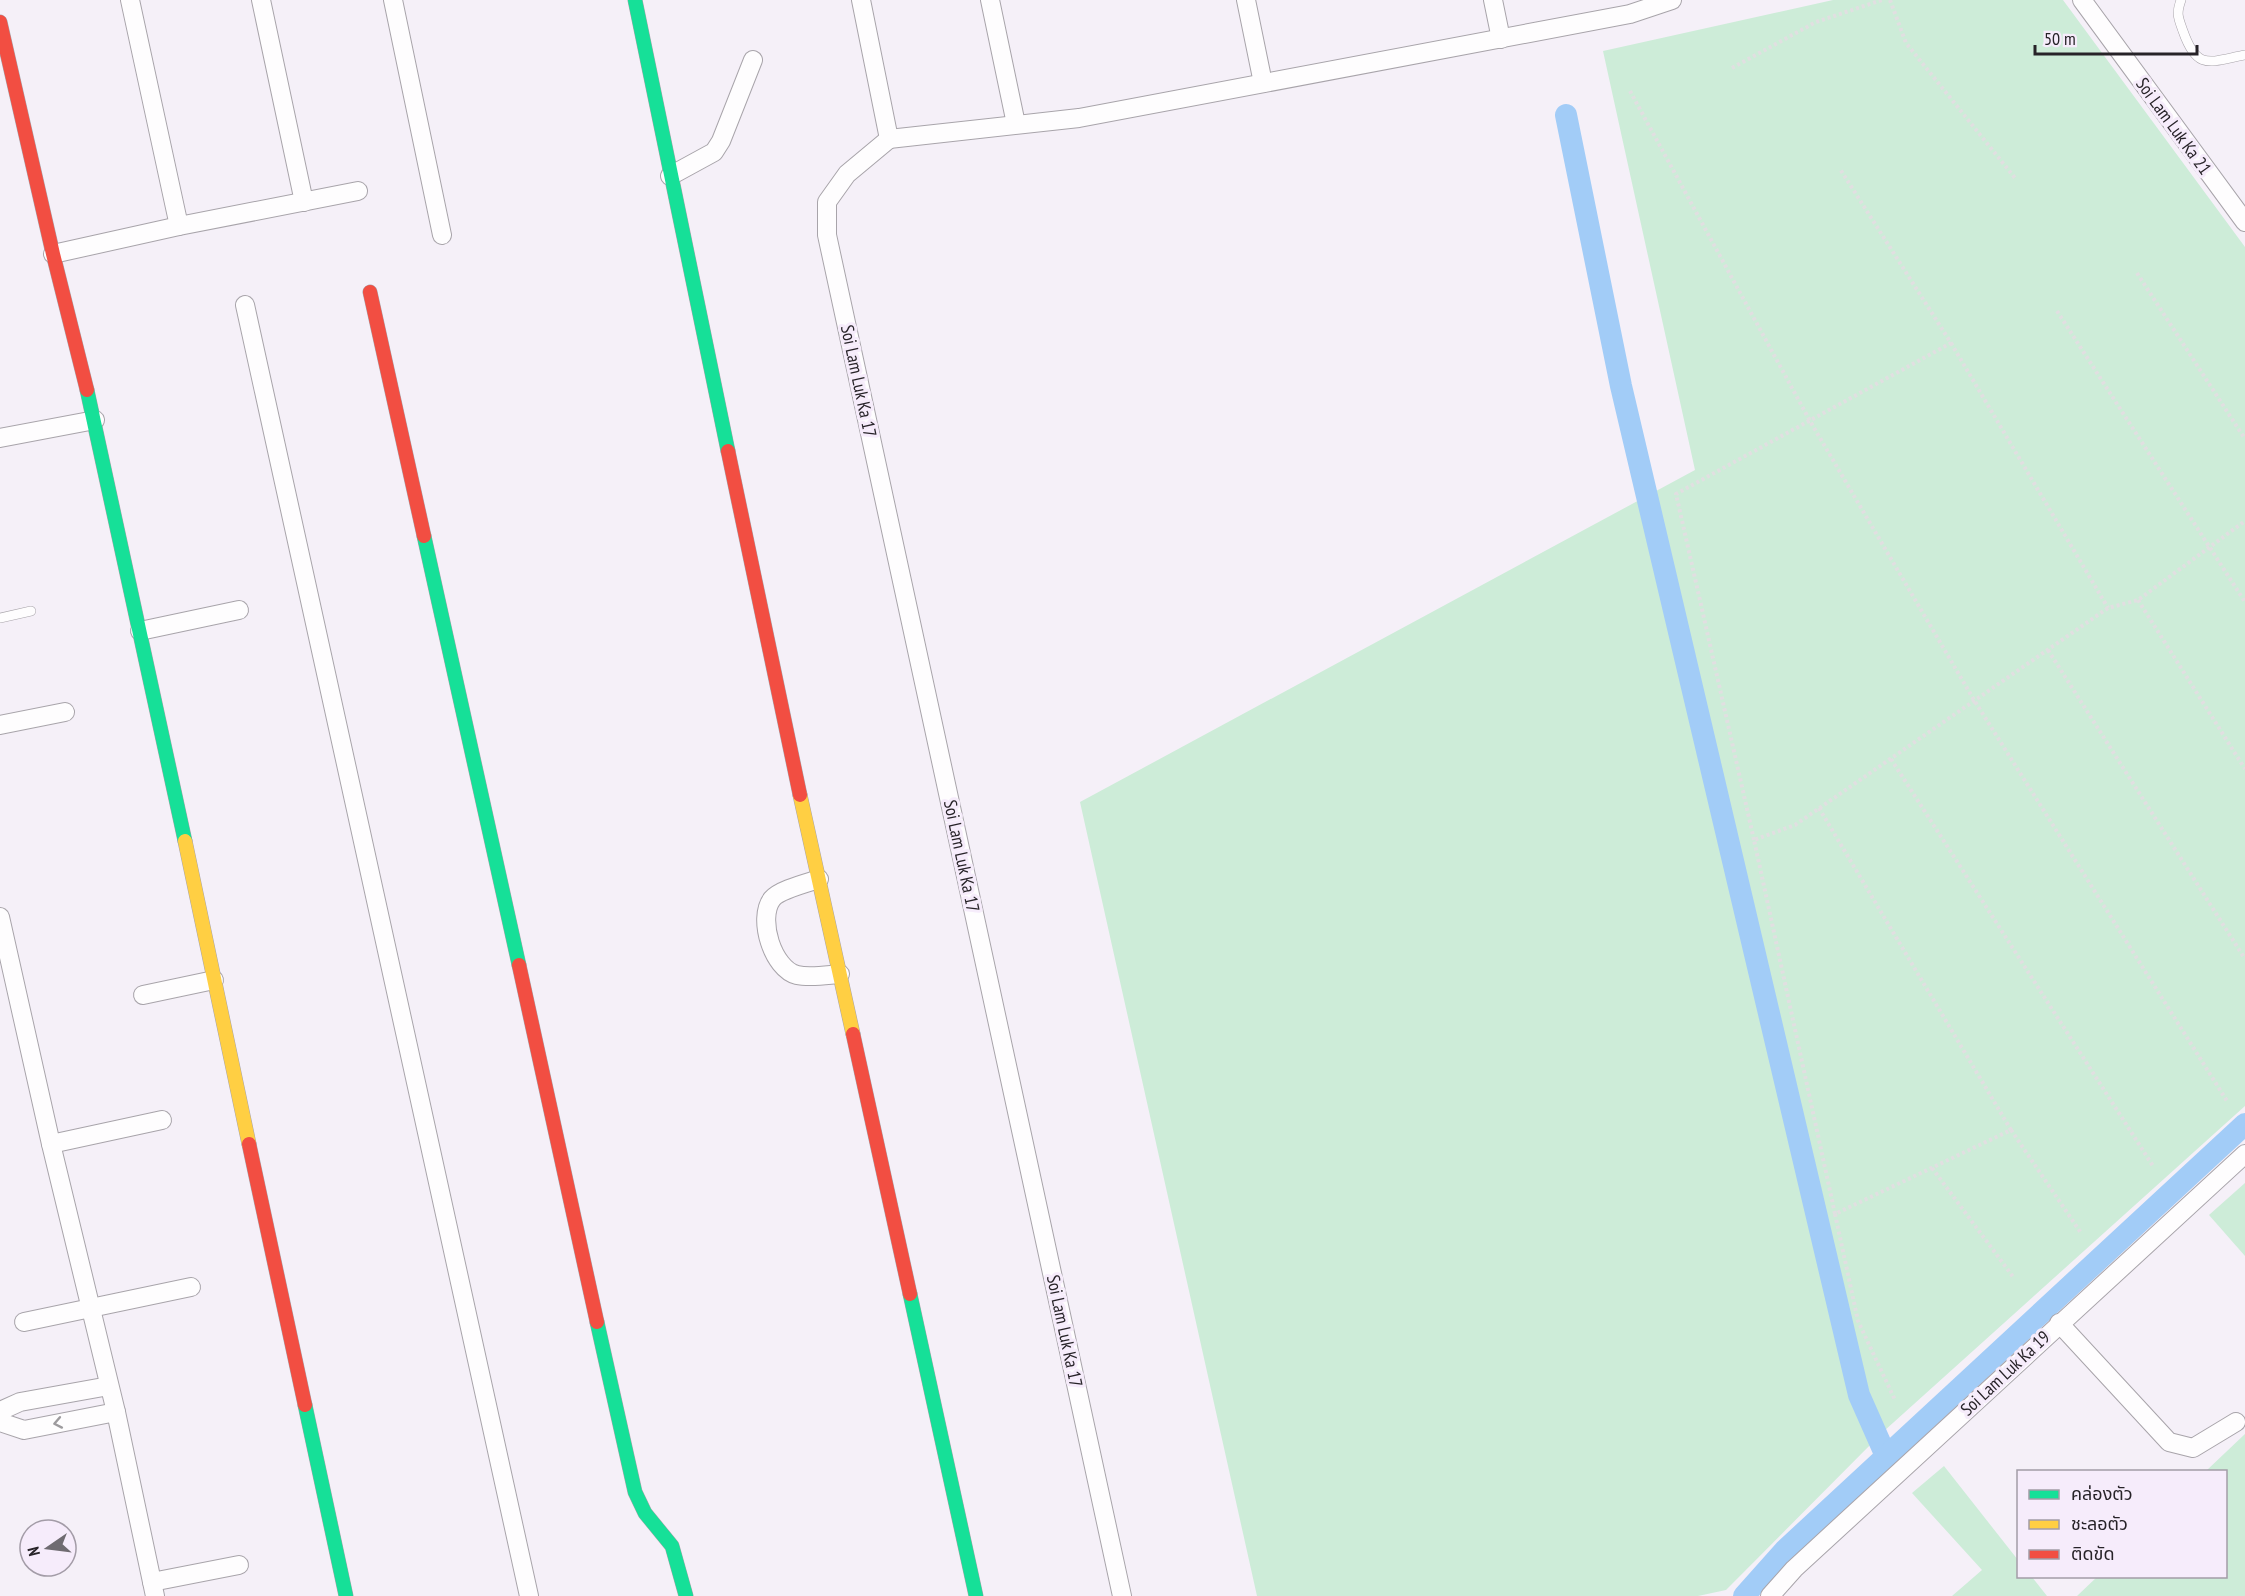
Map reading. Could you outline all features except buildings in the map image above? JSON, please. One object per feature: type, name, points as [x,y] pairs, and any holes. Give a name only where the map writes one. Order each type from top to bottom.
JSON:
[{"type":"street","points":[[130,0],[179,226]]},
{"type":"street","points":[[261,0],[304,202]]},
{"type":"street","points":[[393,0],[442,235]]},
{"type":"street","points":[[635,0],[747,552],[976,1596]]},
{"type":"street","points":[[861,0],[889,139],[1079,118],[1630,14],[1672,0]]},
{"type":"street","points":[[990,0],[1016,124]]},
{"type":"street","points":[[1246,0],[1263,83]]},
{"type":"street","points":[[1493,0],[1500,39]]},
{"type":"street","name":"Soi Lam Luk Ka 21","points":[[2082,0],[2245,222]]},
{"type":"street","points":[[0,22],[53,254],[95,420],[346,1596]]},
{"type":"street","points":[[670,176],[714,152],[721,141],[753,60]]},
{"type":"street","name":"Soi Lam Luk Ka 17","points":[[889,139],[847,174],[827,202],[827,235],[1122,1596]]},
{"type":"street","points":[[53,254],[179,226],[358,191]]},
{"type":"street","points":[[370,292],[634,1492],[645,1513],[672,1546],[686,1596]]},
{"type":"street","points":[[244,305],[529,1596]]},
{"type":"street","points":[[0,438],[95,420]]},
{"type":"street","points":[[140,631],[240,610]]},
{"type":"street","points":[[0,725],[65,712]]},
{"type":"street","points":[[819,879],[780,893],[772,899],[766,915],[769,934],[775,957],[784,968],[797,975],[840,974]]},
{"type":"street","points":[[0,917],[51,1144],[116,1412],[154,1589],[239,1565]]},
{"type":"street","points":[[143,996],[214,980]]},
{"type":"street","points":[[51,1144],[162,1120]]},
{"type":"street","name":"Soi Lam Luk Ka 19","points":[[1770,1596],[1794,1569],[2245,1154]]},
{"type":"street","points":[[24,1322],[190,1287]]},
{"type":"street","points":[[2059,1323],[2169,1442],[2193,1448],[2236,1422]]},
{"type":"street","points":[[0,1411],[20,1402],[109,1386]]},
{"type":"street","points":[[0,1422],[24,1430],[116,1412]]},
{"type":"lane","points":[[2181,0],[2176,12],[2190,51],[2202,60],[2217,61],[2245,55]]},
{"type":"lane","points":[[0,618],[31,611]]},
{"type":"path","points":[[1732,68],[1816,22],[1882,0]]},
{"type":"path","points":[[1890,0],[1906,43],[2015,178]]},
{"type":"path","points":[[1630,91],[1810,421],[1974,700],[2227,1101]]},
{"type":"path","points":[[1840,170],[1951,343],[2108,608]]},
{"type":"path","points":[[2138,273],[2245,439]]},
{"type":"path","points":[[2057,311],[2245,602]]},
{"type":"path","points":[[1894,1400],[1858,1321],[1754,840],[1676,495],[1951,343]]},
{"type":"path","points":[[1754,840],[1795,825],[2108,608],[2138,600],[2245,521]]},
{"type":"path","points":[[2138,600],[2245,769]]},
{"type":"path","points":[[2048,650],[2245,959]]},
{"type":"path","points":[[1891,759],[2153,1166]]},
{"type":"path","points":[[1819,808],[2011,1130],[2081,1233]]},
{"type":"path","points":[[1835,1214],[2011,1130]]},
{"type":"path","points":[[1932,1168],[2014,1278]]},
{"type":"green space","points":[[1833,0],[2063,0],[2245,247],[2245,1106],[1884,1431],[1726,1590],[1698,1596],[1257,1596],[1080,802],[1695,470],[1603,51]]},
{"type":"green space","points":[[2245,1183],[2245,1256],[2209,1215]]},
{"type":"green space","points":[[2245,1434],[2245,1596],[2077,1596],[2096,1578],[2227,1578],[2227,1470],[2207,1470]]},
{"type":"green space","points":[[1944,1466],[2017,1559],[2017,1578],[2033,1578],[2047,1596],[1952,1596],[1982,1570],[1912,1493]]},
{"type":"waterway","points":[[1566,115],[1621,386],[1859,1395],[1886,1456]]},
{"type":"waterway","points":[[1744,1596],[1785,1550],[2245,1124]]},
{"type":"traffic: fast","points":[[635,0],[728,451]]},
{"type":"traffic: fast","points":[[87,390],[185,841]]},
{"type":"traffic: fast","points":[[424,536],[519,965]]},
{"type":"traffic: fast","points":[[910,1294],[976,1596]]},
{"type":"traffic: fast","points":[[597,1322],[635,1492],[645,1513],[672,1546],[686,1596]]},
{"type":"traffic: fast","points":[[305,1405],[346,1596]]},
{"type":"traffic: slow","points":[[800,795],[853,1034]]},
{"type":"traffic: slow","points":[[185,841],[249,1144]]},
{"type":"traffic: jam","points":[[0,22],[87,390]]},
{"type":"traffic: jam","points":[[370,292],[424,536]]},
{"type":"traffic: jam","points":[[728,451],[800,795]]},
{"type":"traffic: jam","points":[[519,965],[597,1322]]},
{"type":"traffic: jam","points":[[853,1034],[910,1294]]},
{"type":"traffic: jam","points":[[249,1144],[305,1405]]}]
